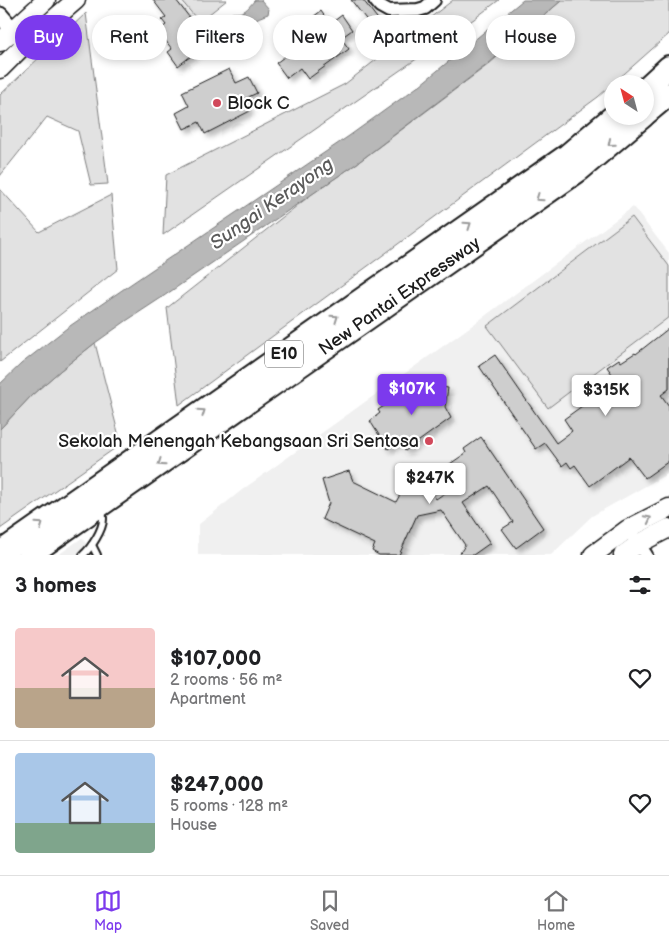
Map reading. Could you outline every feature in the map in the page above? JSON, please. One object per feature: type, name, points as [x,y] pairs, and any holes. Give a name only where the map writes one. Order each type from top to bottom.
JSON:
[{"type":"highway","points":[[654,80],[669,66]]},
{"type":"highway","name":"New Pantai Expressway","points":[[654,107],[669,94]]},
{"type":"highway","name":"New Pantai Expressway","points":[[0,553],[568,155],[604,124]]},
{"type":"highway","name":"New Pantai Expressway","points":[[29,555],[578,170],[632,125]]},
{"type":"main road","points":[[0,42],[4,21],[46,0]]},
{"type":"main road","points":[[59,15],[76,0]]},
{"type":"main road","points":[[0,69],[15,55]]},
{"type":"main road","points":[[629,547],[669,508]]},
{"type":"main road","points":[[593,555],[629,547],[669,528]]},
{"type":"street","points":[[375,0],[380,6],[389,11],[418,10],[425,8],[434,0]]},
{"type":"street","points":[[4,21],[15,32]]},
{"type":"lane","points":[[82,555],[92,545],[103,520],[102,504]]},
{"type":"lane","points":[[92,545],[97,555]]},
{"type":"shaded area","points":[[181,0],[227,0],[208,15],[193,15]]},
{"type":"shaded area","points":[[453,0],[499,0],[476,17],[476,15],[434,15]]},
{"type":"shaded area","points":[[562,0],[669,0],[669,34],[623,75],[604,75],[604,92],[598,97],[179,405],[167,308],[312,194],[356,164],[494,60],[575,60],[575,15],[545,15]]},
{"type":"shaded area","points":[[86,13],[108,184],[91,185],[78,131],[47,117],[0,176],[0,95],[37,60],[82,60],[82,17]]},
{"type":"shaded area","points":[[376,60],[415,60],[163,235],[166,175],[345,84]]},
{"type":"shaded area","points":[[0,189],[39,232],[111,195],[118,269],[0,362]]},
{"type":"shaded area","points":[[633,207],[669,253],[669,473],[592,516],[551,555],[198,555],[198,525],[242,490],[474,324]]},
{"type":"shaded area","points":[[632,217],[669,266],[669,317],[548,408],[487,326]]},
{"type":"shaded area","points":[[95,343],[121,444],[0,529],[0,429],[32,395]]},
{"type":"shaded area","points":[[82,538],[94,555],[58,555]]},
{"type":"water","points":[[255,0],[261,0],[269,9],[268,14],[263,16],[230,15],[245,10]]},
{"type":"water","points":[[523,0],[562,0],[545,15],[505,15]]},
{"type":"water","name":"Sungai Kerayong","points":[[486,31],[486,60],[493,60],[488,64],[356,164],[95,343],[32,395],[0,429],[0,384],[21,364],[67,328],[349,136],[420,85],[450,60],[476,60],[476,39]]},
{"type":"building","points":[[153,0],[176,0],[188,15],[177,15],[177,60],[186,60],[178,66],[168,52],[172,49],[167,43],[167,15],[164,15]]},
{"type":"building","points":[[351,0],[363,0],[375,15],[363,15]]},
{"type":"building","points":[[321,11],[324,15],[316,15]]},
{"type":"building","points":[[345,20],[352,30],[345,35]]},
{"type":"building","points":[[345,44],[349,49],[345,52]]},
{"type":"building","points":[[280,60],[334,60],[308,79],[300,68],[287,78],[276,63]]},
{"type":"building","name":"Block C","points":[[229,69],[236,83],[249,77],[257,93],[244,99],[250,111],[205,134],[199,122],[184,129],[176,113],[189,106],[182,92]]},
{"type":"building","points":[[669,328],[669,389],[661,395],[669,406],[669,461],[645,478],[629,457],[590,486],[575,465],[571,468],[567,462],[562,466],[545,443],[536,449],[479,366],[495,355],[556,443],[572,431],[564,419],[600,393],[608,404],[625,392],[607,367],[619,359],[621,362],[636,354]]},
{"type":"building","points":[[418,383],[448,388],[445,407],[451,418],[405,451],[399,442],[388,449],[370,421],[380,413],[378,410]]},
{"type":"building","points":[[481,437],[543,528],[516,548],[502,529],[513,522],[489,486],[463,503],[490,543],[473,555],[459,555],[465,545],[441,510],[417,515],[399,555],[379,555],[372,551],[375,544],[322,519],[329,503],[322,480],[349,471],[353,481],[396,502],[403,489],[429,484],[430,490],[436,499],[455,486],[444,468],[466,453],[464,449]]},
{"type":"place","name":"Block C","points":[[217,103]]},
{"type":"place","name":"Sekolah Menengah Kebangsaan Sri Sentosa","points":[[429,441]]}]
